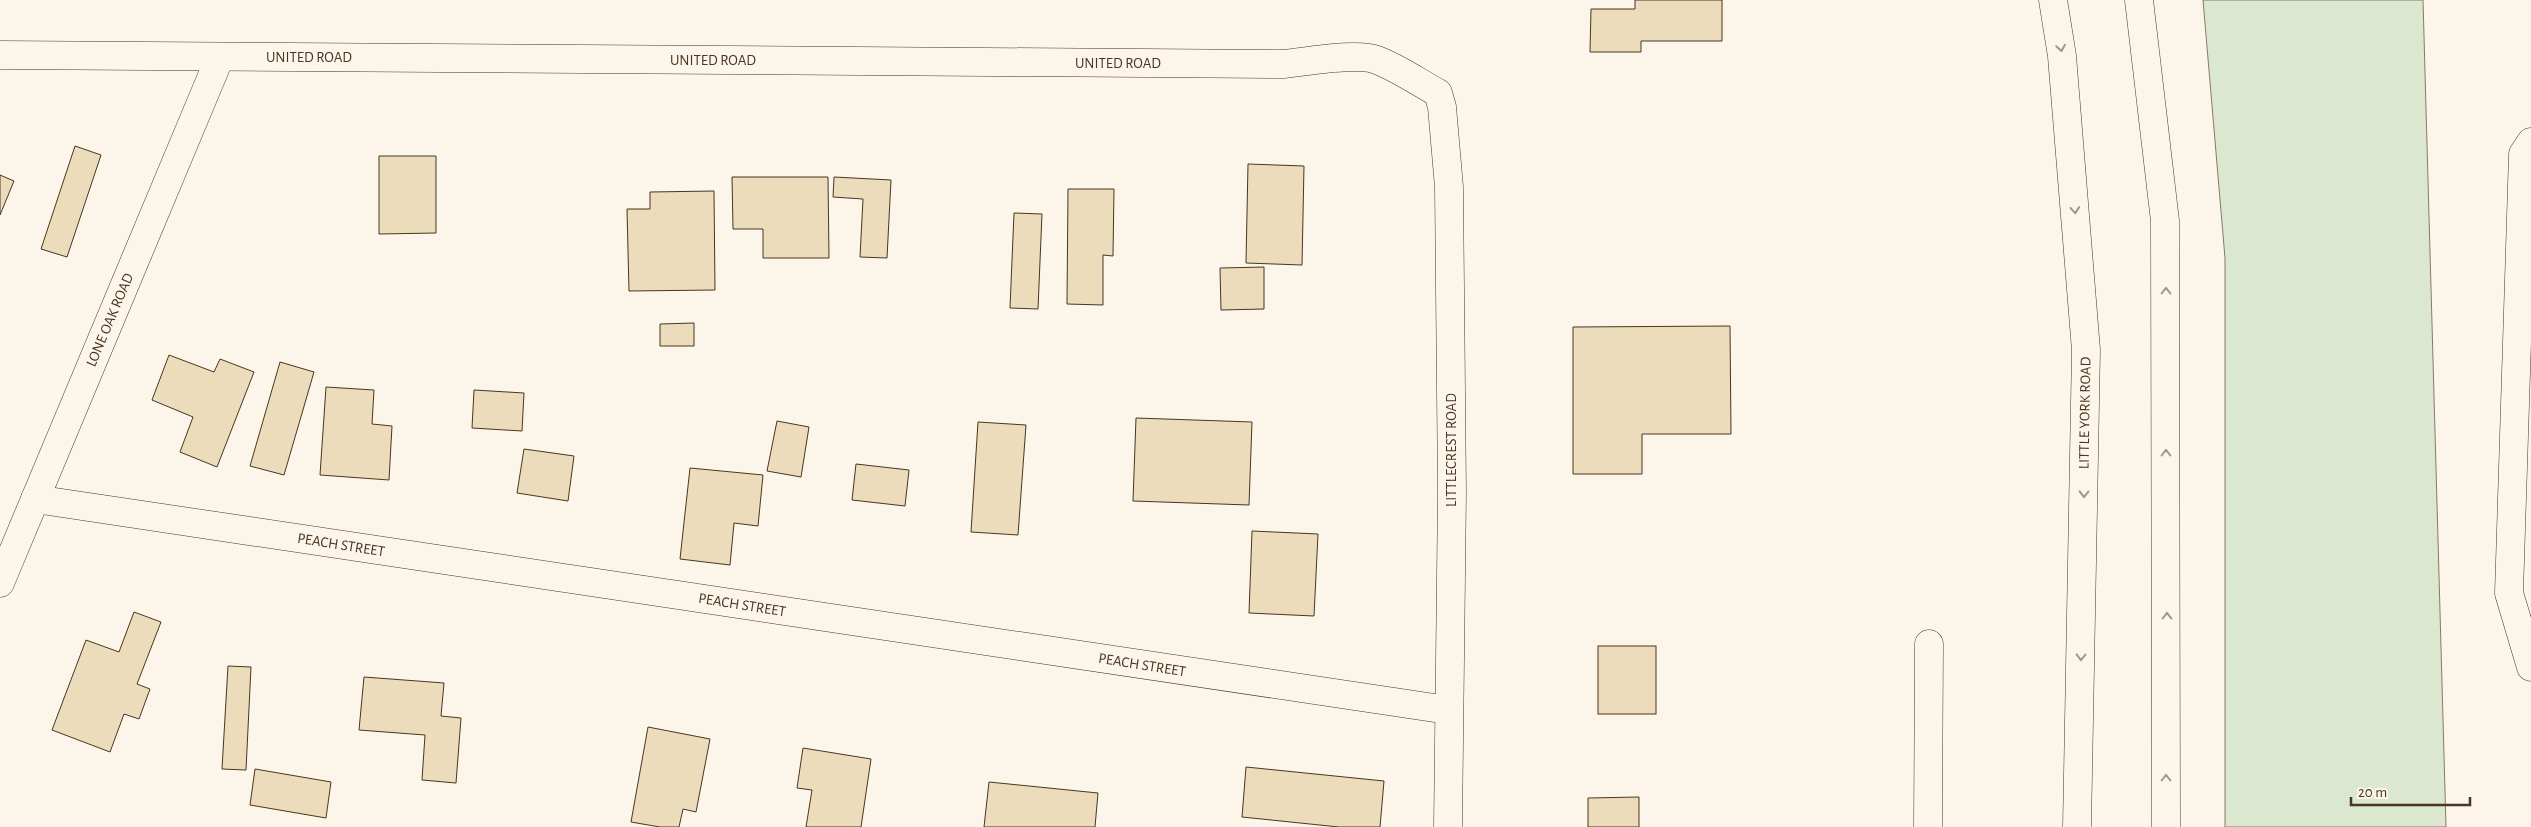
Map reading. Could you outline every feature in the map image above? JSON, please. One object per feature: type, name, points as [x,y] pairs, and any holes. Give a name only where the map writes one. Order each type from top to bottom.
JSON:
[{"type":"street","name":"LITTLE YORK ROAD","points":[[2053,0],[2062,56],[2086,350],[2078,827]]},
{"type":"street","points":[[2139,0],[2165,221],[2166,827]]},
{"type":"street","name":"UNITED ROAD","points":[[0,55],[1284,64],[1340,58],[1375,59],[1421,84]]},
{"type":"street","name":"LONE OAK ROAD","points":[[0,582],[220,57]]},
{"type":"street","name":"LITTLECREST ROAD","points":[[1421,84],[1438,93],[1442,107],[1449,186],[1452,492],[1448,827]]},
{"type":"street","points":[[2531,142],[2523,154],[2509,593],[2531,667]]},
{"type":"street","name":"PEACH STREET","points":[[36,498],[1448,710]]},
{"type":"street","points":[[1928,827],[1929,644]]},
{"type":"green space","points":[[2203,0],[2423,0],[2446,827],[2225,827],[2225,258]]},
{"type":"building","points":[[1635,0],[1722,0],[1722,41],[1641,41],[1641,52],[1590,52],[1591,9],[1635,9]]},
{"type":"building","points":[[75,146],[101,155],[67,257],[41,249]]},
{"type":"building","points":[[379,156],[436,156],[436,233],[379,234]]},
{"type":"building","points":[[1248,164],[1304,166],[1302,265],[1246,263]]},
{"type":"building","points":[[0,175],[14,181],[0,215]]},
{"type":"building","points":[[732,177],[828,177],[829,258],[763,258],[763,229],[733,229]]},
{"type":"building","points":[[834,177],[891,180],[887,258],[860,257],[863,199],[833,197]]},
{"type":"building","points":[[1068,189],[1114,189],[1113,256],[1103,255],[1103,305],[1067,304]]},
{"type":"building","points":[[714,191],[715,290],[629,291],[627,209],[650,209],[650,192]]},
{"type":"building","points":[[1014,213],[1042,214],[1038,309],[1010,308]]},
{"type":"building","points":[[1264,267],[1264,309],[1221,310],[1220,268]]},
{"type":"building","points":[[694,323],[694,346],[660,346],[660,324]]},
{"type":"building","points":[[1730,326],[1731,434],[1642,434],[1642,474],[1573,474],[1573,327]]},
{"type":"building","points":[[169,355],[214,372],[220,359],[254,372],[217,467],[180,452],[193,417],[152,400]]},
{"type":"building","points":[[280,362],[314,372],[284,475],[250,466]]},
{"type":"building","points":[[326,387],[374,390],[372,424],[392,426],[389,480],[320,475]]},
{"type":"building","points":[[474,390],[524,393],[522,431],[472,428]]},
{"type":"building","points":[[1136,418],[1252,422],[1249,505],[1133,501]]},
{"type":"building","points":[[777,421],[809,427],[801,477],[767,471]]},
{"type":"building","points":[[978,422],[1026,425],[1018,535],[971,532]]},
{"type":"building","points":[[524,449],[574,456],[568,501],[517,493]]},
{"type":"building","points":[[856,464],[909,470],[905,506],[852,500]]},
{"type":"building","points":[[690,468],[763,475],[758,526],[734,523],[730,565],[680,559]]},
{"type":"building","points":[[1252,531],[1318,534],[1314,616],[1249,613]]},
{"type":"building","points":[[134,612],[161,622],[137,684],[150,689],[139,719],[124,714],[110,752],[52,730],[86,640],[119,652]]},
{"type":"building","points":[[1598,646],[1656,646],[1656,714],[1598,714]]},
{"type":"building","points":[[228,666],[251,667],[246,770],[222,769]]},
{"type":"building","points":[[364,677],[444,683],[441,716],[461,718],[456,783],[422,780],[425,735],[359,730]]},
{"type":"building","points":[[648,727],[710,739],[696,812],[683,809],[679,827],[660,827],[631,822]]},
{"type":"building","points":[[803,748],[871,759],[861,827],[806,827],[812,790],[797,788]]},
{"type":"building","points":[[1246,767],[1384,781],[1380,827],[1339,827],[1242,817]]},
{"type":"building","points":[[255,769],[331,782],[326,818],[250,805]]},
{"type":"building","points":[[989,782],[1098,793],[1095,827],[984,827]]},
{"type":"building","points":[[1639,797],[1639,827],[1588,827],[1588,798]]}]
